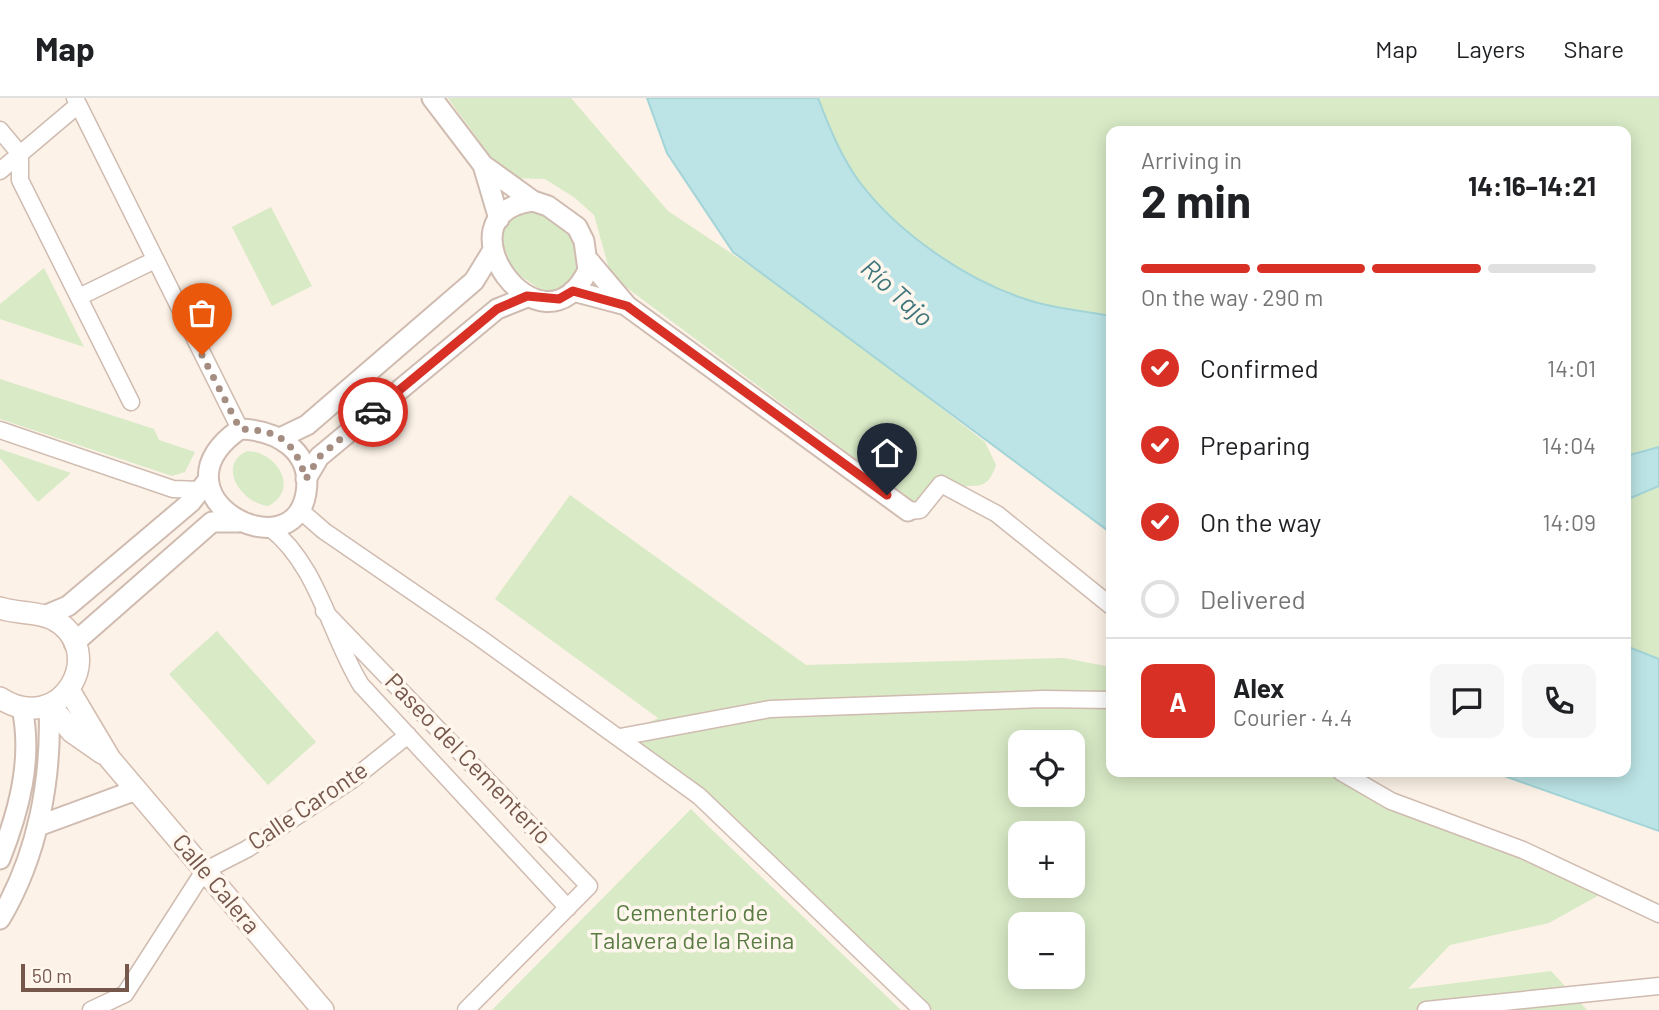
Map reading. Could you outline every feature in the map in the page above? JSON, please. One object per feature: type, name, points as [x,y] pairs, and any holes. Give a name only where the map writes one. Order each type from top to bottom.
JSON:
[{"type":"main road","points":[[0,608],[34,615],[62,626],[74,643],[78,662],[69,690],[49,705],[22,708],[0,698]]},
{"type":"main road","points":[[0,625],[34,615]]},
{"type":"main road","name":"Calle Calera","points":[[69,690],[110,759],[323,1010]]},
{"type":"main road","name":"Calle Calera","points":[[49,705],[72,732],[110,759]]},
{"type":"street","points":[[432,98],[483,165],[533,201],[548,206],[577,226],[589,261],[627,306],[908,511],[920,510],[941,484],[997,514],[1106,603]]},
{"type":"street","points":[[0,171],[76,101],[240,429]]},
{"type":"street","points":[[0,130],[20,154],[20,180],[131,402]]},
{"type":"street","points":[[483,165],[499,219]]},
{"type":"street","points":[[527,296],[505,280],[493,250],[493,234],[499,219],[517,203],[533,201]]},
{"type":"street","points":[[282,437],[307,425],[474,281],[493,250]]},
{"type":"street","points":[[79,297],[155,260]]},
{"type":"street","points":[[306,479],[319,457],[497,309],[527,296],[559,299],[573,291],[583,280],[589,261]]},
{"type":"street","points":[[573,291],[627,306]]},
{"type":"street","points":[[34,615],[68,606],[205,485],[212,458],[221,442],[240,429],[262,429],[282,437],[298,455],[306,479],[306,493],[300,510],[287,523],[270,528],[222,520],[212,522],[74,643]]},
{"type":"street","points":[[0,430],[173,489],[205,485]]},
{"type":"street","points":[[205,485],[223,512],[240,522]]},
{"type":"street","points":[[300,510],[324,531],[620,737],[718,812],[922,1010]]},
{"type":"street","name":"Paseo del Cementerio","points":[[270,528],[298,554],[344,658],[361,685],[568,908]]},
{"type":"street","name":"Paseo del Cementerio","points":[[324,611],[590,886],[466,1010]]},
{"type":"street","points":[[620,737],[770,709],[1043,699],[1106,700]]},
{"type":"street","points":[[0,919],[21,874],[38,826],[50,743],[49,705]]},
{"type":"street","points":[[2,850],[18,808],[27,747],[22,708]]},
{"type":"street","name":"Calle Caronte","points":[[204,871],[247,849],[342,786],[408,735]]},
{"type":"street","points":[[1350,777],[1391,801],[1523,850],[1659,914]]},
{"type":"street","points":[[38,826],[136,790]]},
{"type":"street","points":[[91,1010],[125,994],[204,871]]},
{"type":"street","points":[[1426,1010],[1659,986]]},
{"type":"green space","points":[[448,98],[571,98],[668,211],[804,302],[985,442],[996,465],[988,481],[948,492],[926,511],[611,276],[594,215],[575,198],[545,179],[510,178],[502,173]]},
{"type":"green space","points":[[818,98],[1659,98],[1659,447],[1631,455],[1631,126],[1106,126],[1106,315],[1055,307],[1022,298],[977,279],[934,252],[913,237],[876,202],[854,174],[831,131]]},
{"type":"green space","points":[[271,207],[312,286],[272,306],[232,227]]},
{"type":"green space","points":[[541,208],[573,235],[583,264],[573,284],[552,291],[540,289],[513,271],[502,242],[507,214]]},
{"type":"green space","points":[[44,268],[84,347],[0,319],[0,304]]},
{"type":"green space","points":[[0,379],[154,429],[159,440],[195,452],[185,472],[172,476],[0,419]]},
{"type":"green space","points":[[0,449],[71,473],[38,502],[0,458]]},
{"type":"green space","points":[[247,451],[268,458],[281,473],[283,491],[278,499],[268,506],[249,498],[236,483],[234,466],[238,458]]},
{"type":"green space","points":[[1659,486],[1659,659],[1631,648],[1631,498]]},
{"type":"green space","points":[[570,495],[806,665],[1064,658],[1106,666],[1106,777],[1352,777],[1610,889],[1549,923],[1450,945],[1408,989],[1551,971],[1587,1010],[923,1010],[684,784],[620,737],[658,718],[495,599]]},
{"type":"green space","points":[[217,631],[316,742],[268,785],[169,674]]},
{"type":"green space","name":"Cementerio de Talavera de la Reina","points":[[691,809],[709,827],[901,1010],[492,1010]]},
{"type":"water","name":"Río Tajo","points":[[647,98],[818,98],[842,153],[861,184],[894,220],[934,252],[977,279],[1022,298],[1055,307],[1106,315],[1106,529],[733,252],[667,153]]},
{"type":"water","points":[[1659,447],[1659,486],[1631,498],[1631,455]]},
{"type":"water","points":[[1631,648],[1659,659],[1659,831],[1507,777],[1631,777]]},
{"type":"way so far","points":[[202,355],[240,429],[262,429],[282,437],[298,455],[306,479],[319,457],[373,412]]},
{"type":"route","points":[[373,412],[497,309],[527,296],[543,300],[559,299],[573,291],[627,306],[887,495]]}]
